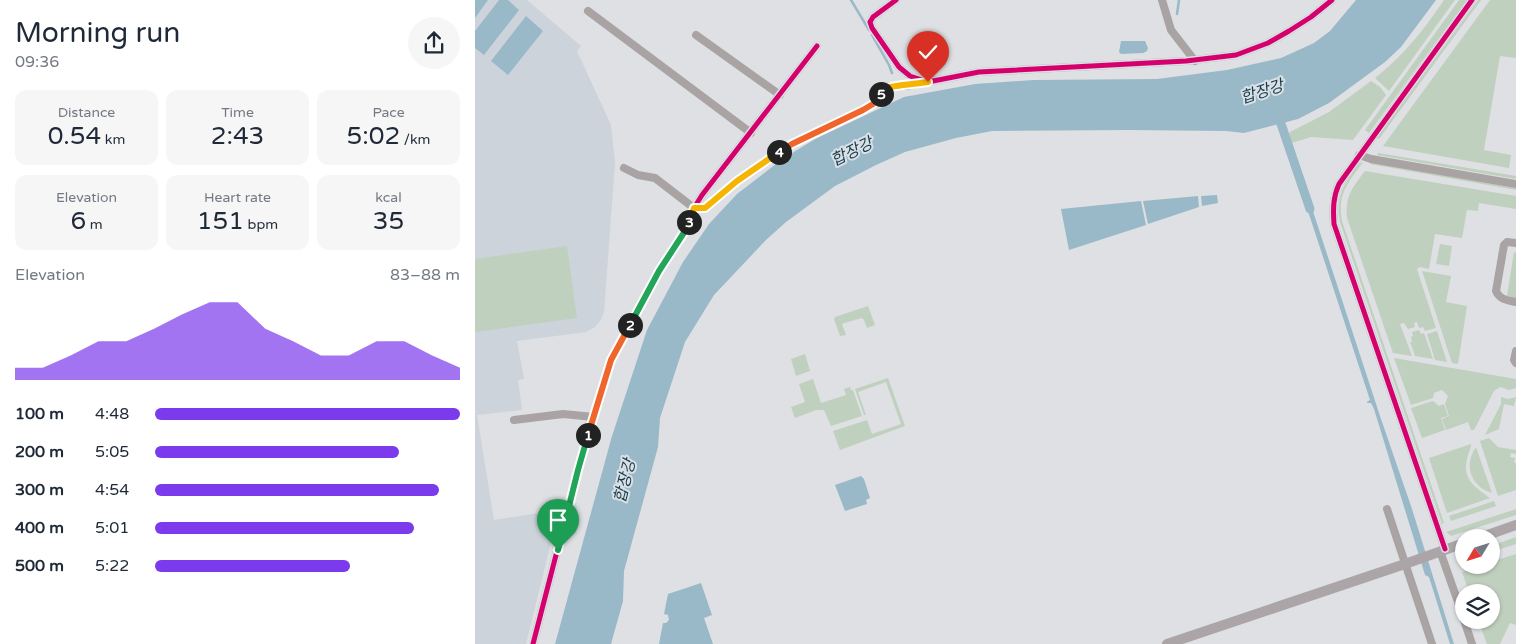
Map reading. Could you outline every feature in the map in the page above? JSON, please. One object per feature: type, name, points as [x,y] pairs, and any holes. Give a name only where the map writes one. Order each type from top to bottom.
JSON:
[{"type":"main road","points":[[1500,531],[1516,525]]},
{"type":"main road","points":[[1167,644],[1455,546]]},
{"type":"street","points":[[896,0],[873,17],[870,22],[872,28],[899,67],[910,76],[928,82]]},
{"type":"street","points":[[1162,0],[1171,30],[1195,60]]},
{"type":"street","points":[[624,168],[638,175],[655,178],[694,208],[705,208],[737,181],[792,144],[873,104],[883,89],[889,86],[906,86],[979,72],[1195,60],[1236,55],[1268,43],[1311,17],[1332,0]]},
{"type":"street","points":[[1455,589],[1334,224],[1334,196],[1339,184],[1359,155],[1472,0]]},
{"type":"street","points":[[588,11],[751,133]]},
{"type":"street","points":[[696,35],[780,95]]},
{"type":"street","points":[[533,644],[578,470],[611,360],[659,271],[687,228],[694,208],[817,46]]},
{"type":"street","points":[[1359,155],[1371,159],[1516,184]]},
{"type":"street","points":[[1516,243],[1507,242],[1504,245],[1496,291],[1503,299],[1516,302]]},
{"type":"street","points":[[1516,351],[1514,360],[1516,364]]},
{"type":"street","points":[[514,420],[563,414],[594,417]]},
{"type":"street","points":[[1387,509],[1432,644]]},
{"type":"street","points":[[1467,629],[1472,644]]},
{"type":"shaded area","points":[[475,0],[527,0],[581,46],[577,51],[611,125],[615,162],[604,312],[601,320],[595,327],[586,332],[517,341],[524,379],[518,380],[522,410],[477,415],[494,520],[559,510],[526,644],[475,644]]},
{"type":"green space","points":[[1444,0],[1455,0],[1389,91],[1375,78],[1413,42]]},
{"type":"green space","points":[[1459,0],[1467,0],[1369,133],[1365,130]]},
{"type":"green space","points":[[1478,0],[1481,0],[1379,139],[1377,138]]},
{"type":"green space","points":[[1490,0],[1516,0],[1516,58],[1500,56],[1484,150],[1511,155],[1509,168],[1383,146]]},
{"type":"green space","points":[[1371,81],[1380,87],[1386,95],[1353,140],[1311,137],[1292,143],[1290,132],[1329,112]]},
{"type":"green space","points":[[1378,153],[1516,176],[1516,179],[1377,155]]},
{"type":"green space","points":[[1363,162],[1348,183],[1342,196],[1342,221],[1444,523],[1442,524],[1340,222],[1339,205],[1342,191],[1358,164]]},
{"type":"green space","points":[[1371,162],[1516,188],[1516,190],[1370,164]]},
{"type":"green space","points":[[1365,171],[1516,196],[1516,209],[1479,203],[1478,211],[1467,210],[1462,238],[1435,234],[1429,269],[1420,267],[1417,269],[1436,328],[1425,331],[1423,327],[1419,328],[1417,322],[1414,323],[1415,327],[1408,329],[1404,323],[1400,324],[1412,356],[1393,353],[1347,218],[1348,198],[1356,182]]},
{"type":"green space","points":[[1440,244],[1452,246],[1449,266],[1436,264]]},
{"type":"green space","points":[[567,246],[577,318],[475,332],[475,259]]},
{"type":"green space","points":[[1514,252],[1516,253],[1516,298],[1507,296]]},
{"type":"green space","points":[[1422,271],[1451,276],[1446,302],[1467,306],[1458,364],[1452,363]]},
{"type":"green space","points":[[868,306],[875,325],[867,328],[862,318],[844,323],[842,324],[846,335],[840,336],[835,317]]},
{"type":"green space","points":[[1419,330],[1421,334],[1424,333],[1433,359],[1415,356],[1410,342],[1412,342],[1412,332]]},
{"type":"green space","points":[[1437,331],[1447,362],[1435,360],[1427,334]]},
{"type":"green space","points":[[805,354],[810,371],[796,376],[791,359]]},
{"type":"green space","points":[[1394,358],[1516,379],[1516,388],[1509,390],[1500,387],[1494,391],[1474,430],[1471,430],[1468,422],[1446,430],[1442,419],[1449,416],[1445,404],[1448,396],[1442,390],[1434,393],[1433,398],[1411,405]]},
{"type":"green space","points":[[888,378],[905,426],[840,450],[833,431],[867,420],[872,434],[901,424],[886,382],[858,392],[866,415],[864,415],[855,389]]},
{"type":"green space","points":[[813,379],[821,403],[846,395],[844,389],[850,387],[853,390],[862,416],[831,426],[824,410],[816,410],[795,418],[791,407],[805,402],[799,384]]},
{"type":"green space","points":[[1501,397],[1508,399],[1516,397],[1514,406],[1504,404],[1499,429],[1485,435],[1501,404]]},
{"type":"green space","points":[[1433,401],[1439,406],[1444,404],[1448,416],[1441,418],[1445,430],[1422,438],[1411,408]]},
{"type":"green space","points":[[1489,438],[1498,447],[1516,450],[1516,454],[1511,453],[1510,457],[1515,458],[1514,463],[1516,463],[1516,490],[1498,496],[1480,441]]},
{"type":"green space","points":[[1471,444],[1466,466],[1468,478],[1490,498],[1447,513],[1429,458]]},
{"type":"green space","points":[[1476,447],[1492,493],[1479,486],[1471,474],[1470,461]]},
{"type":"green space","points":[[1494,501],[1496,506],[1451,521],[1449,516]]},
{"type":"green space","points":[[1516,509],[1516,515],[1473,529],[1455,529]]},
{"type":"green space","points":[[1455,529],[1455,535],[1451,536],[1446,532]]},
{"type":"green space","points":[[1516,537],[1516,544],[1500,549],[1500,543]]},
{"type":"green space","points":[[1516,554],[1516,625],[1510,623],[1500,644],[1487,644],[1481,629],[1500,629],[1500,584],[1466,584],[1463,574],[1500,574],[1500,559]]},
{"type":"water","points":[[475,0],[488,0],[475,18]]},
{"type":"water","points":[[499,0],[508,0],[519,10],[484,55],[475,48],[475,31]]},
{"type":"water","name":"합장강","points":[[1356,0],[1436,0],[1401,47],[1385,62],[1329,103],[1298,119],[1244,133],[1226,131],[1130,130],[992,131],[956,138],[905,152],[876,165],[835,186],[786,222],[766,240],[714,295],[685,342],[660,418],[658,447],[624,571],[623,601],[611,644],[555,644],[612,436],[647,330],[683,262],[709,224],[737,194],[781,160],[815,139],[904,97],[975,84],[1034,80],[1157,79],[1227,70],[1281,58],[1314,43],[1330,31]]},
{"type":"water","points":[[526,16],[543,31],[508,75],[491,61]]},
{"type":"water","points":[[1121,41],[1145,41],[1148,48],[1143,53],[1121,54],[1119,52]]},
{"type":"water","points":[[1217,195],[1218,203],[1202,206],[1201,196]]},
{"type":"water","points":[[1198,196],[1199,207],[1148,224],[1143,201]]},
{"type":"water","points":[[1308,196],[1412,509],[1454,644],[1450,644],[1429,577],[1425,575],[1374,409],[1371,403],[1367,403],[1370,400],[1304,199]]},
{"type":"water","points":[[1141,201],[1146,225],[1069,250],[1061,209]]},
{"type":"water","points":[[861,476],[864,479],[870,498],[866,500],[867,504],[845,511],[835,485]]},
{"type":"water","points":[[701,583],[712,615],[704,618],[713,644],[659,644],[663,623],[669,620],[668,615],[664,614],[668,594]]},
{"type":"waterway","points":[[851,0],[869,30]]},
{"type":"waterway","points":[[1177,14],[1179,0]]},
{"type":"waterway","points":[[872,35],[892,73]]},
{"type":"waterway","points":[[1277,112],[1310,209]]},
{"type":"cycle path","points":[[896,0],[873,17],[870,22],[872,28],[899,67],[910,76],[928,82],[979,72],[1186,61],[1236,55],[1268,43],[1289,31],[1311,17],[1332,0]]},
{"type":"cycle path","points":[[1445,549],[1334,224],[1334,208],[1339,184],[1472,0]]},
{"type":"cycle path","points":[[533,644],[578,470],[611,360],[659,271],[687,228],[694,208],[702,195],[817,46]]},
{"type":"route","points":[[558,550],[578,470],[611,360],[659,271],[687,228],[694,208],[705,208],[757,166],[792,144],[873,104],[883,89],[889,86],[906,86],[928,82]]}]
